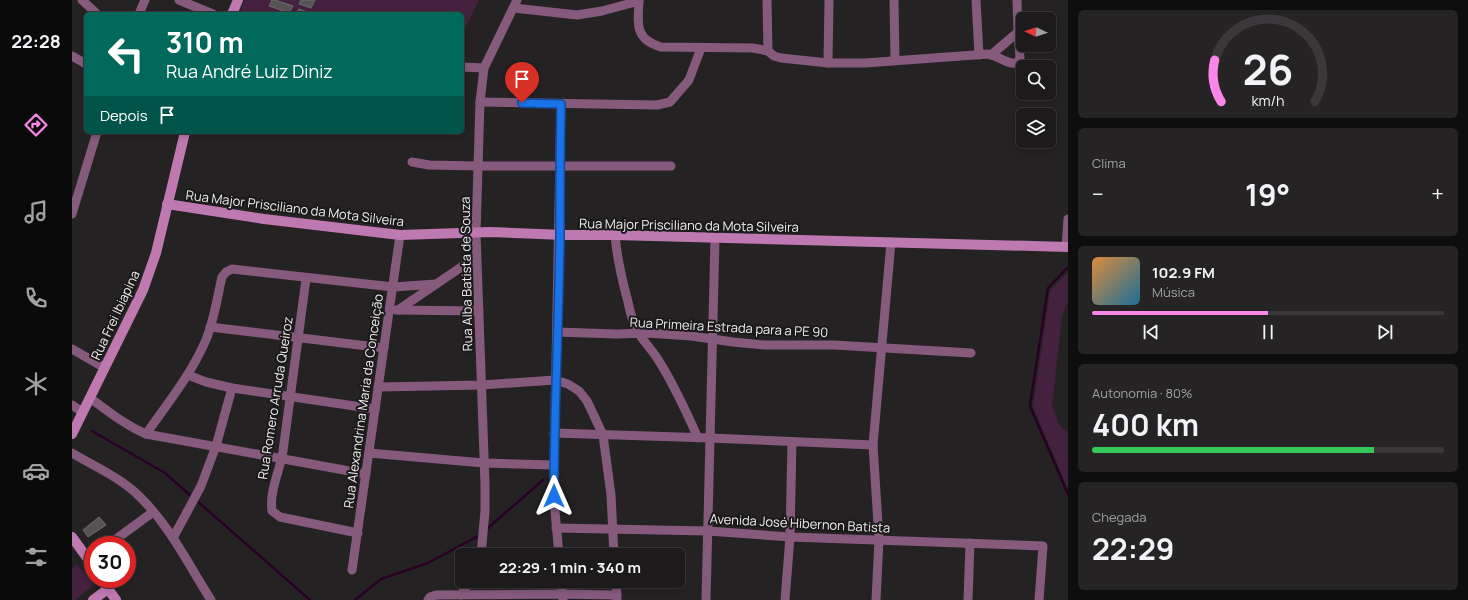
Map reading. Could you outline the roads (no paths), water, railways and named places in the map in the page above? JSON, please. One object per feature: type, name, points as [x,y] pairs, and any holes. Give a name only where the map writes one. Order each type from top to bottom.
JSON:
[{"type":"main road","points":[[233,12],[238,0]]},
{"type":"main road","name":"Rua Frei Ibiapina","points":[[72,434],[143,290],[156,253],[184,134]]},
{"type":"main road","name":"Rua Major Prisciliano da Mota Silveira","points":[[167,204],[264,219],[400,235],[490,232],[1067,247]]},
{"type":"main road","points":[[72,537],[84,551]]},
{"type":"main road","points":[[93,600],[108,589],[116,600]]},
{"type":"street","points":[[82,0],[95,12]]},
{"type":"street","points":[[140,12],[145,0]]},
{"type":"street","points":[[179,0],[208,12]]},
{"type":"street","points":[[767,0],[768,51]]},
{"type":"street","points":[[828,63],[829,0]]},
{"type":"street","points":[[894,0],[895,60]]},
{"type":"street","points":[[976,0],[979,55]]},
{"type":"street","points":[[1017,0],[1017,12]]},
{"type":"street","points":[[515,4],[577,15],[602,11],[639,1],[638,27],[644,39],[651,44],[661,47],[753,48],[768,51],[774,56],[781,58],[828,63],[865,63],[991,55],[1009,63],[1016,63],[1020,58],[1020,52]]},
{"type":"street","name":"Rua Alba Batista de Souza","points":[[482,548],[485,511],[482,385],[476,257],[480,102],[484,68],[515,4]]},
{"type":"street","points":[[991,55],[1016,34]]},
{"type":"street","points":[[480,102],[657,105],[670,102],[689,80],[701,48]]},
{"type":"street","points":[[72,56],[84,63]]},
{"type":"street","points":[[464,67],[484,68]]},
{"type":"street","points":[[558,548],[556,528],[554,433],[560,235],[561,104]]},
{"type":"street","points":[[72,214],[76,187],[96,134]]},
{"type":"street","points":[[412,162],[429,165],[478,166],[671,166]]},
{"type":"street","points":[[1067,247],[1068,219]]},
{"type":"street","name":"Rua Alexandrina Maria da Conceição","points":[[352,570],[384,348],[394,310],[392,288],[400,235]]},
{"type":"street","points":[[615,235],[618,259],[631,314],[639,333],[660,362],[698,438]]},
{"type":"street","points":[[706,600],[715,238]]},
{"type":"street","points":[[876,600],[879,540],[873,445],[891,242]]},
{"type":"street","points":[[394,310],[476,257]]},
{"type":"street","points":[[146,434],[188,375],[205,342],[222,276],[226,272],[232,270],[392,288],[436,284]]},
{"type":"street","name":"Rua Romero Arruda Queiroz","points":[[306,279],[291,397],[282,458],[271,505],[272,511],[280,517],[358,533]]},
{"type":"street","points":[[394,310],[479,311]]},
{"type":"street","points":[[210,327],[384,348]]},
{"type":"street","name":"Rua Primeira Estrada para a PE 90","points":[[557,332],[616,334],[639,333],[691,336],[765,345],[882,348],[971,353]]},
{"type":"street","points":[[72,349],[105,368]]},
{"type":"street","points":[[188,375],[206,382],[232,388],[375,409]]},
{"type":"street","points":[[378,387],[482,385],[555,380],[568,384],[579,391],[587,401],[603,435],[611,495],[614,548]]},
{"type":"street","points":[[173,538],[200,489],[216,446],[232,388]]},
{"type":"street","points":[[90,398],[119,419],[146,434],[366,474]]},
{"type":"street","points":[[72,405],[82,412]]},
{"type":"street","points":[[554,433],[873,445]]},
{"type":"street","points":[[785,600],[790,537],[792,442]]},
{"type":"street","points":[[72,453],[119,481],[138,495],[173,538],[210,600]]},
{"type":"street","points":[[369,453],[484,463],[554,465]]},
{"type":"street","points":[[120,536],[153,512]]},
{"type":"street","name":"Avenida José Hibernon Batista","points":[[556,528],[708,531],[790,537],[1043,546],[1039,600]]},
{"type":"street","points":[[968,600],[970,543]]},
{"type":"street","points":[[461,595],[466,588]]},
{"type":"street","points":[[428,600],[430,597],[436,595],[617,597]]},
{"type":"waterway","points":[[1068,267],[1048,288],[1030,406],[1068,494]]},
{"type":"waterway","points":[[92,431],[165,473],[192,497]]},
{"type":"waterway","points":[[488,528],[543,480]]},
{"type":"waterway","points":[[196,500],[310,600]]},
{"type":"waterway","points":[[355,600],[381,579],[428,563],[480,535]]}]
